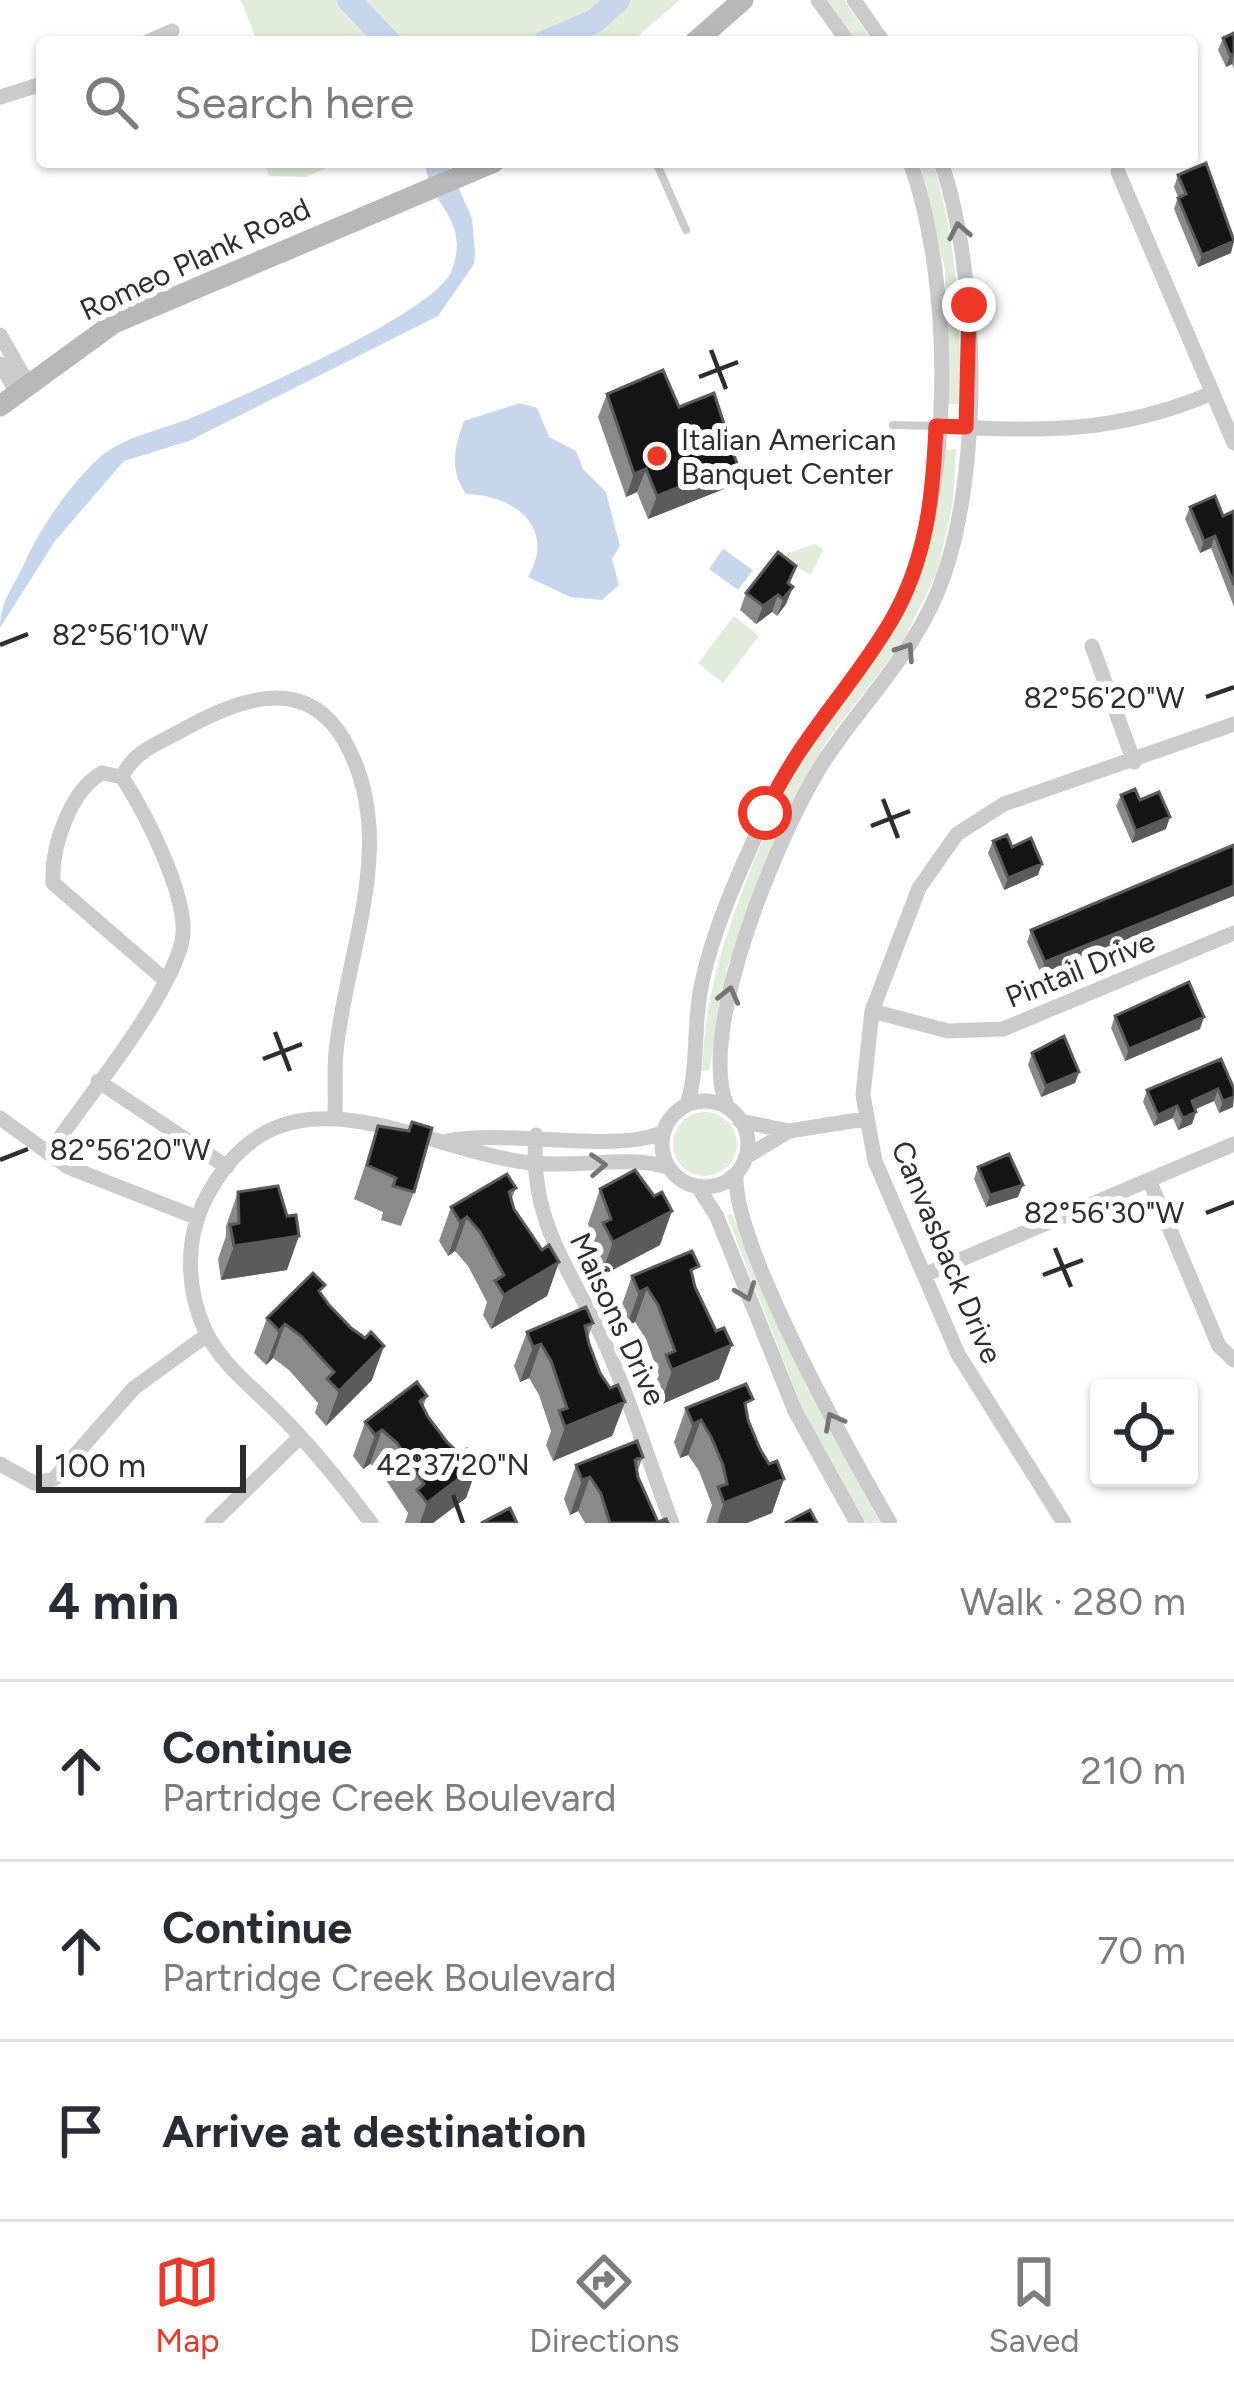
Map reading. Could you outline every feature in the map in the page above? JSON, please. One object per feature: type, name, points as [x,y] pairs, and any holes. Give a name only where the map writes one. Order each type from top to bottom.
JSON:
[{"type":"main road","points":[[702,36],[743,0]]},
{"type":"main road","name":"Romeo Plank Road","points":[[15,393],[114,323],[480,168]]},
{"type":"street","points":[[818,0],[844,36]]},
{"type":"street","points":[[854,0],[879,36]]},
{"type":"street","points":[[161,36],[172,31]]},
{"type":"street","points":[[0,97],[36,86]]},
{"type":"street","points":[[447,1141],[536,1135],[626,1142],[664,1132],[687,1105],[702,982],[720,924],[793,756],[875,645],[908,588],[927,530],[936,426],[937,280],[912,168]]},
{"type":"street","points":[[746,1156],[716,1054],[744,944],[810,785],[908,650],[931,608],[958,522],[969,305],[963,245],[943,168]]},
{"type":"street","points":[[1118,172],[1234,443]]},
{"type":"street","points":[[0,335],[15,393]]},
{"type":"street","points":[[0,364],[15,393]]},
{"type":"street","points":[[936,426],[1113,427],[1212,393]]},
{"type":"street","points":[[1092,646],[1134,762]]},
{"type":"street","points":[[122,778],[135,756],[224,707],[264,695],[300,701],[324,716],[343,738],[356,767],[370,837],[369,878],[336,1052],[335,1116]]},
{"type":"street","name":"Canvasback Drive","points":[[1064,1523],[968,1374],[875,1162],[863,1071],[872,1011],[919,888],[957,834],[1004,804],[1234,724]]},
{"type":"street","points":[[49,1153],[164,979],[183,938],[181,915],[159,848],[122,778],[102,772],[82,792],[61,834],[52,863],[53,883],[164,979]]},
{"type":"street","name":"Pintail Drive","points":[[872,1011],[948,1030],[1003,1029],[1234,933]]},
{"type":"street","points":[[98,1082],[227,1167]]},
{"type":"street","points":[[687,1105],[712,1102],[789,1131]]},
{"type":"street","points":[[371,1523],[207,1335],[191,1274],[198,1218],[227,1167],[274,1131],[335,1116],[447,1141],[474,1153],[533,1163],[646,1162],[668,1167],[698,1186],[717,1217],[795,1411],[856,1523]]},
{"type":"street","points":[[0,1118],[86,1175],[198,1218]]},
{"type":"street","points":[[698,1186],[718,1185],[736,1174],[746,1156],[789,1131],[866,1120]]},
{"type":"street","points":[[664,1132],[668,1167]]},
{"type":"street","name":"Maisons Drive","points":[[536,1135],[535,1194],[546,1228],[606,1346],[672,1523]]},
{"type":"street","points":[[924,1275],[1234,1144]]},
{"type":"street","points":[[736,1174],[739,1208],[813,1381],[890,1523]]},
{"type":"street","points":[[1149,1180],[1219,1346],[1233,1360]]},
{"type":"street","points":[[0,1464],[34,1483],[54,1479],[134,1388],[207,1335]]},
{"type":"street","points":[[212,1523],[300,1437]]},
{"type":"lane","points":[[659,168],[686,230]]},
{"type":"lane","points":[[893,424],[936,426]]},
{"type":"green space","points":[[241,0],[680,0],[638,36],[255,36]]},
{"type":"green space","points":[[828,0],[844,0],[869,36],[853,36]]},
{"type":"green space","points":[[266,168],[326,168],[306,177],[269,176]]},
{"type":"green space","points":[[920,168],[935,168],[953,252],[959,404],[946,404],[945,270]]},
{"type":"green space","points":[[956,449],[953,503],[937,573],[902,643],[826,742],[795,797],[727,968],[709,1071],[702,1071],[720,958],[775,808],[795,767],[874,655],[913,589],[937,506],[943,450]]},
{"type":"green space","points":[[816,544],[823,550],[811,575],[784,560],[787,553]]},
{"type":"green space","points":[[734,616],[759,636],[723,683],[698,663]]},
{"type":"green space","points":[[705,1112],[727,1122],[737,1144],[727,1166],[705,1176],[683,1166],[673,1144],[683,1122]]},
{"type":"green space","points":[[732,1214],[807,1387],[881,1523],[866,1523],[803,1411],[727,1216]]},
{"type":"water","points":[[426,168],[450,168],[472,218],[475,253],[474,264],[438,316],[189,441],[124,461],[55,541],[0,628],[5,601],[39,534],[67,493],[109,450],[333,353],[437,289],[451,272],[456,238]]},
{"type":"water","points":[[520,403],[537,408],[549,437],[576,451],[583,469],[606,492],[620,546],[612,559],[619,585],[602,600],[570,597],[528,577],[537,543],[526,517],[500,500],[466,494],[457,476],[455,458],[464,421]]},
{"type":"water","points":[[723,549],[753,570],[738,590],[709,569]]},
{"type":"building","points":[[1234,33],[1234,54],[1230,55],[1223,38]]},
{"type":"building","points":[[1206,163],[1234,241],[1202,255],[1178,198],[1186,194],[1178,175]]},
{"type":"building","name":"Italian American Banquet Center","points":[[663,370],[679,407],[714,393],[737,464],[657,496],[646,469],[634,474],[607,394]]},
{"type":"building","points":[[1215,496],[1223,516],[1234,511],[1234,585],[1215,536],[1204,541],[1190,507]]},
{"type":"building","points":[[778,552],[796,566],[788,583],[793,587],[783,599],[778,595],[763,606],[746,593]]},
{"type":"building","points":[[1135,789],[1140,800],[1159,792],[1170,817],[1136,831],[1121,795]]},
{"type":"building","points":[[1007,835],[1012,847],[1031,838],[1042,864],[1008,878],[993,841]]},
{"type":"building","points":[[1234,845],[1234,886],[1045,962],[1031,930]]},
{"type":"building","points":[[1189,982],[1204,1017],[1129,1049],[1115,1016]]},
{"type":"building","points":[[1064,1036],[1079,1072],[1046,1086],[1032,1053]]},
{"type":"building","points":[[1221,1059],[1234,1097],[1223,1101],[1218,1089],[1192,1101],[1196,1112],[1183,1118],[1177,1106],[1158,1115],[1147,1090]]},
{"type":"building","points":[[412,1122],[432,1128],[414,1192],[393,1186],[396,1178],[367,1165],[378,1126],[409,1131]]},
{"type":"building","points":[[1009,1154],[1023,1185],[990,1195],[978,1167]]},
{"type":"building","points":[[635,1170],[654,1196],[662,1192],[672,1211],[613,1242],[603,1223],[611,1219],[600,1189]]},
{"type":"building","points":[[507,1174],[516,1188],[509,1192],[514,1209],[542,1250],[549,1245],[559,1262],[504,1295],[495,1281],[504,1275],[480,1232],[467,1217],[460,1222],[451,1207]]},
{"type":"building","points":[[278,1186],[287,1216],[296,1215],[299,1236],[234,1246],[230,1225],[239,1223],[238,1192]]},
{"type":"building","points":[[692,1251],[699,1266],[691,1270],[695,1287],[716,1331],[724,1328],[732,1345],[672,1370],[666,1355],[675,1351],[658,1305],[647,1288],[639,1292],[632,1276]]},
{"type":"building","points":[[313,1273],[325,1285],[319,1291],[351,1328],[365,1338],[371,1332],[384,1346],[339,1391],[327,1379],[334,1372],[301,1336],[285,1324],[279,1331],[267,1318]]},
{"type":"building","points":[[586,1307],[593,1323],[585,1326],[600,1373],[610,1388],[618,1385],[625,1402],[565,1427],[559,1411],[567,1408],[551,1361],[541,1344],[533,1347],[527,1332]]},
{"type":"building","points":[[417,1382],[427,1396],[420,1401],[428,1417],[447,1442],[460,1454],[467,1449],[478,1464],[427,1503],[417,1490],[424,1484],[397,1443],[382,1430],[375,1435],[365,1422]]},
{"type":"building","points":[[746,1384],[753,1399],[745,1403],[748,1420],[769,1464],[777,1461],[784,1479],[724,1503],[718,1487],[727,1484],[723,1465],[701,1420],[693,1424],[686,1408]]},
{"type":"building","points":[[637,1441],[643,1457],[635,1460],[638,1477],[658,1522],[666,1519],[668,1523],[610,1523],[601,1494],[590,1477],[582,1480],[576,1465]]},
{"type":"building","points":[[510,1508],[517,1523],[481,1523]]},
{"type":"building","points":[[810,1510],[817,1523],[785,1523]]},
{"type":"waterway","points":[[349,0],[383,36]]},
{"type":"waterway","points":[[559,36],[595,21],[618,0]]},
{"type":"place","name":"Italian American Banquet Center","points":[[657,456]]},
{"type":"route","points":[[765,813],[810,728],[890,623],[912,577],[931,508],[936,426],[966,427],[969,305]]}]
